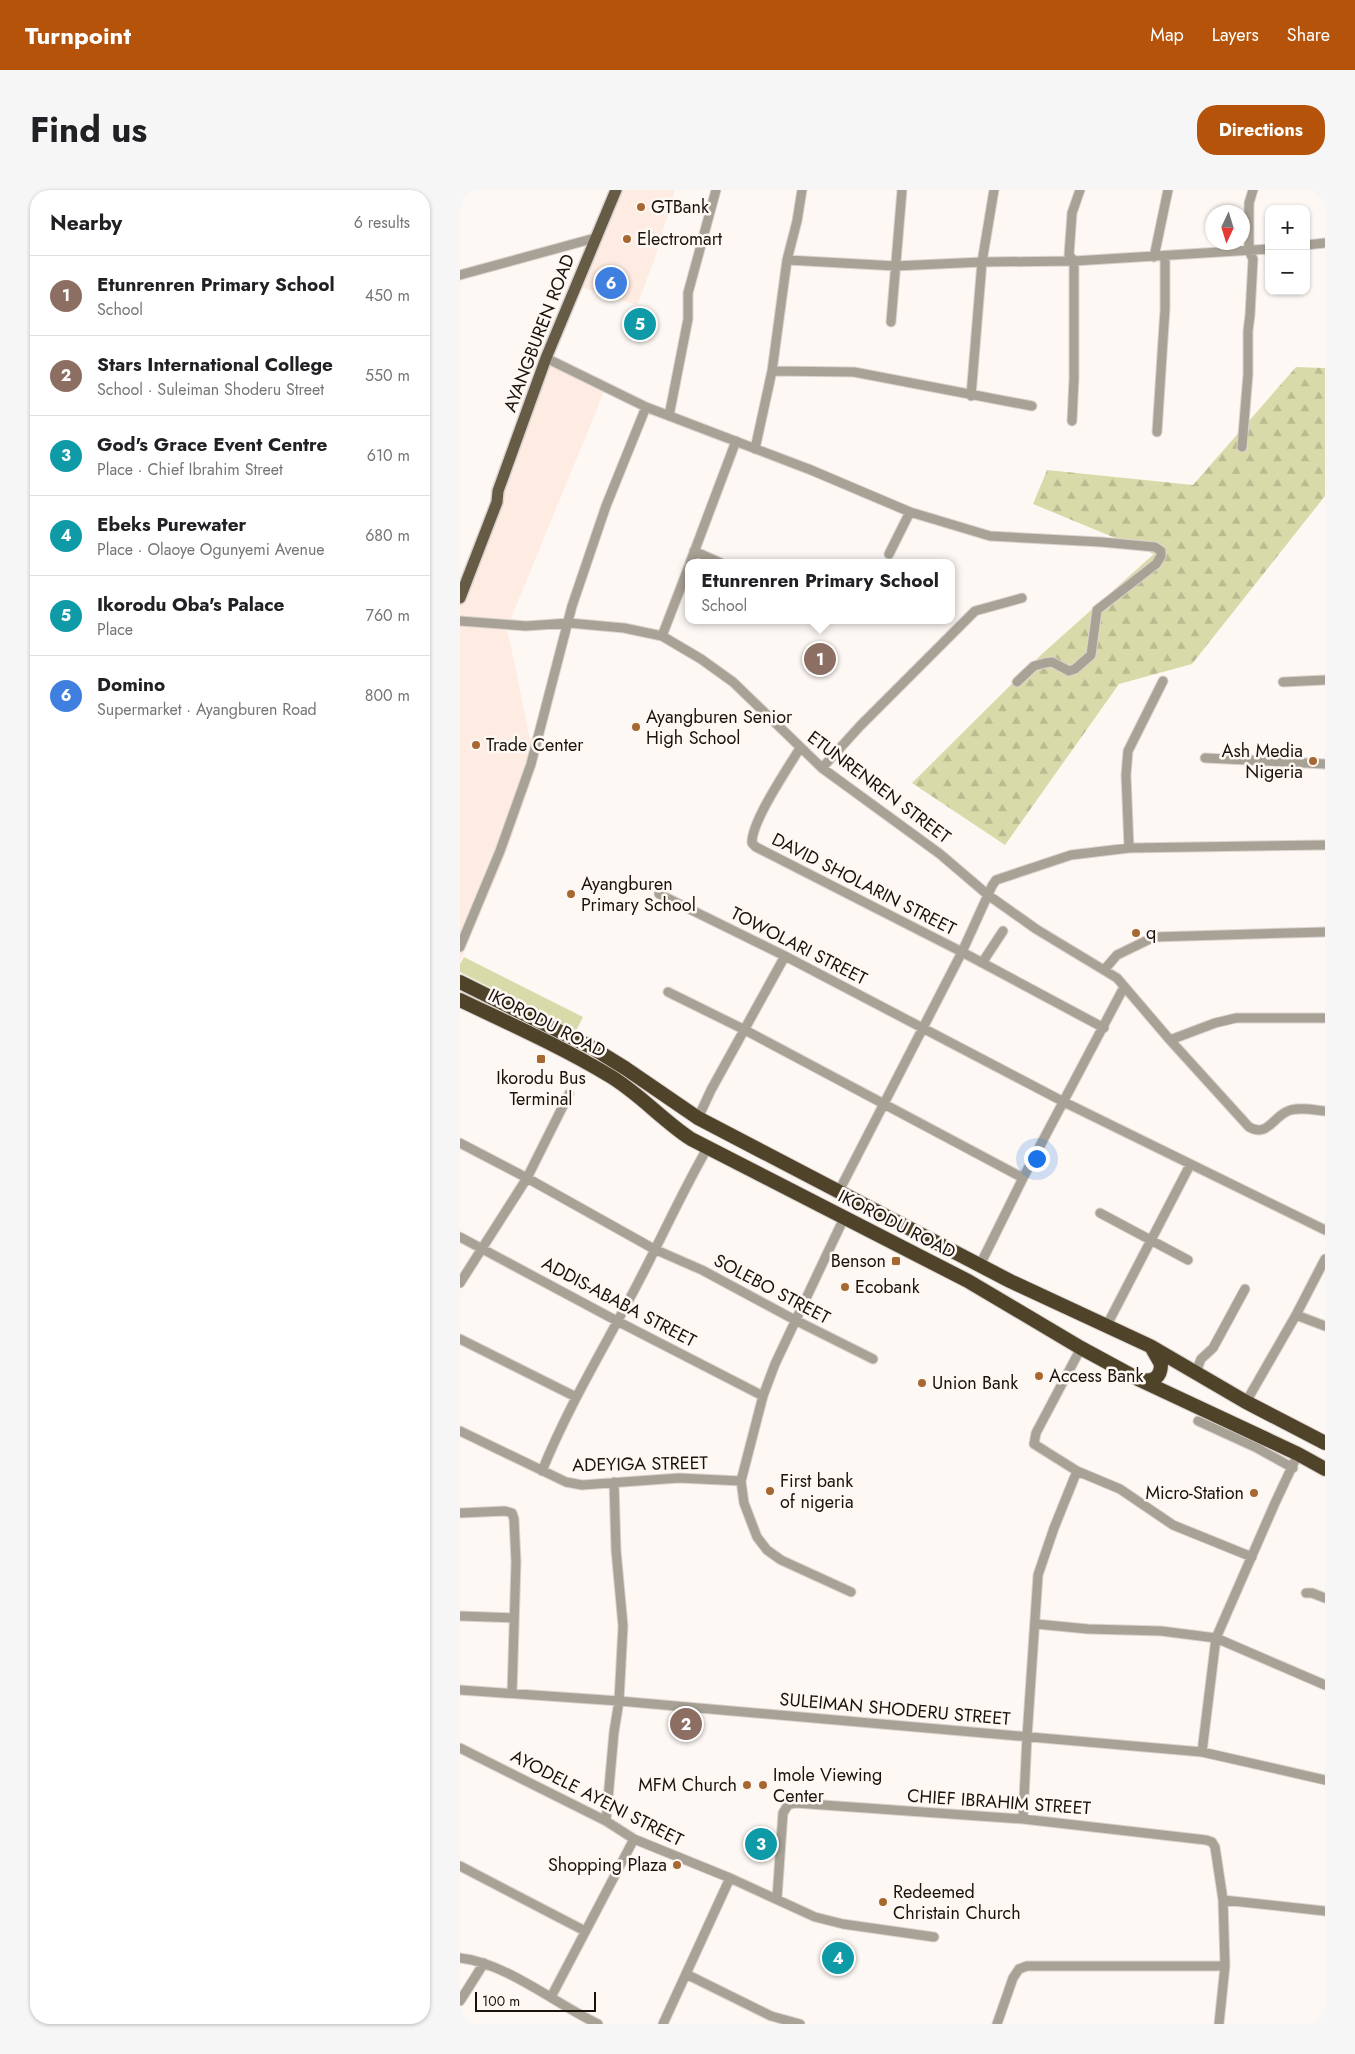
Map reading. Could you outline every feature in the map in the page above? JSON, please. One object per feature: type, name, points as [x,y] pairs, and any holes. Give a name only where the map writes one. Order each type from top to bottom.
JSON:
[{"type":"highway","name":"IKORODU ROAD","points":[[460,982],[591,1047],[698,1118],[980,1265],[1150,1346],[1246,1402],[1325,1443]]},
{"type":"highway","name":"IKORODU ROAD","points":[[460,1000],[611,1077],[641,1098],[671,1126],[708,1147],[968,1281],[1081,1348],[1140,1380],[1298,1454],[1325,1469]]},
{"type":"highway","points":[[1140,1380],[1150,1382],[1155,1380],[1161,1369],[1161,1364],[1150,1346]]},
{"type":"main road","name":"AYANGBUREN ROAD","points":[[460,598],[497,502],[498,491],[546,358],[616,190]]},
{"type":"main road","name":"AYANGBUREN ROAD","points":[[460,576],[490,501],[498,491]]},
{"type":"street","points":[[669,416],[688,319],[688,293],[716,190]]},
{"type":"street","points":[[755,449],[772,371],[787,260],[797,221],[802,190]]},
{"type":"street","points":[[891,322],[902,190]]},
{"type":"street","points":[[971,396],[984,237],[994,190]]},
{"type":"street","points":[[1072,421],[1074,261],[1069,255],[1072,213],[1080,190]]},
{"type":"street","points":[[1154,257],[1168,190]]},
{"type":"street","points":[[1242,447],[1248,374],[1248,331],[1253,259],[1248,251],[1249,202],[1253,190]]},
{"type":"street","points":[[460,275],[595,238]]},
{"type":"street","points":[[1310,245],[1325,243]]},
{"type":"street","points":[[787,260],[896,266],[982,262],[1074,261],[1265,249]]},
{"type":"street","points":[[1157,432],[1165,309],[1165,256]]},
{"type":"street","points":[[546,358],[646,407],[910,512],[990,536],[1102,542],[1155,547],[1162,551],[1156,564],[1097,610],[1092,648],[1088,658],[1075,669],[1068,671],[1052,662],[1034,666],[1018,682]]},
{"type":"street","points":[[772,371],[854,372],[971,396],[1032,406]]},
{"type":"street","points":[[460,947],[496,860],[531,764],[572,606],[606,506],[646,407]]},
{"type":"street","points":[[691,559],[736,442]]},
{"type":"street","points":[[889,554],[910,512]]},
{"type":"street","points":[[694,551],[712,559]]},
{"type":"street","points":[[662,636],[685,575]]},
{"type":"street","points":[[822,768],[860,726],[976,611],[1022,598]]},
{"type":"street","name":"ETUNRENREN STREET","points":[[460,621],[526,626],[568,623],[624,628],[662,636],[701,659],[733,682],[822,768],[940,854],[988,895],[1036,929],[1117,978],[1249,1127],[1256,1131],[1264,1129],[1286,1112],[1294,1110],[1325,1111]]},
{"type":"street","points":[[1283,682],[1325,680]]},
{"type":"street","points":[[1129,848],[1126,775],[1128,751],[1163,681]]},
{"type":"street","name":"DAVID SHOLARIN STREET","points":[[800,748],[757,822],[752,836],[752,843],[756,847],[962,952],[1104,1028]]},
{"type":"street","points":[[1205,758],[1325,764]]},
{"type":"street","points":[[839,1191],[962,952],[996,880],[1071,855],[1129,848],[1325,845]]},
{"type":"street","name":"TOWOLARI STREET","points":[[659,894],[785,956],[1064,1102],[1325,1230]]},
{"type":"street","points":[[982,963],[1003,931]]},
{"type":"street","points":[[1104,970],[1117,955],[1154,937],[1325,932]]},
{"type":"street","points":[[698,1118],[711,1090],[785,956]]},
{"type":"street","points":[[980,1265],[1023,1178],[1124,987]]},
{"type":"street","points":[[668,992],[745,1030],[1023,1178]]},
{"type":"street","points":[[1170,1040],[1215,1023],[1236,1018],[1325,1018]]},
{"type":"street","points":[[460,1283],[527,1178],[569,1094]]},
{"type":"street","name":"SOLEBO STREET","points":[[460,1143],[654,1249],[702,1270],[873,1360]]},
{"type":"street","points":[[542,1471],[558,1431],[617,1321],[676,1204],[708,1147]]},
{"type":"street","points":[[1107,1325],[1190,1165]]},
{"type":"street","points":[[1100,1213],[1188,1260]]},
{"type":"street","points":[[844,1218],[795,1320],[763,1396],[741,1481],[744,1502],[757,1537],[768,1550],[780,1560],[851,1592]]},
{"type":"street","name":"ADDIS-ABABA STREET","points":[[460,1237],[763,1396]]},
{"type":"street","points":[[1246,1402],[1296,1315],[1325,1259]]},
{"type":"street","points":[[1196,1372],[1201,1359],[1213,1348],[1245,1289]]},
{"type":"street","points":[[1296,1315],[1325,1326]]},
{"type":"street","points":[[460,1339],[576,1397]]},
{"type":"street","points":[[1081,1348],[1033,1439],[1034,1444],[1078,1471],[1120,1489],[1173,1525],[1252,1557]]},
{"type":"street","points":[[1198,1421],[1257,1448],[1293,1468]]},
{"type":"street","name":"ADEYIGA STREET","points":[[460,1431],[566,1482],[582,1485],[679,1478],[741,1481]]},
{"type":"street","points":[[1202,1752],[1216,1638],[1274,1503],[1293,1468],[1298,1454]]},
{"type":"street","points":[[1023,1819],[1038,1575],[1054,1528],[1078,1471]]},
{"type":"street","points":[[606,1821],[614,1732],[619,1701],[623,1626],[616,1550],[614,1482]]},
{"type":"street","points":[[460,1513],[505,1511],[512,1513],[516,1562],[512,1693]]},
{"type":"street","points":[[1306,1593],[1325,1598]]},
{"type":"street","points":[[460,1616],[514,1618]]},
{"type":"street","points":[[1036,1624],[1088,1629],[1162,1631],[1216,1638],[1325,1685]]},
{"type":"street","name":"SULEIMAN SHODERU STREET","points":[[460,1690],[619,1701],[1202,1752],[1325,1780]]},
{"type":"street","name":"AYODELE AYENI STREET","points":[[460,1748],[606,1821],[634,1839],[828,1921],[934,1937]]},
{"type":"street","name":"CHIEF IBRAHIM STREET","points":[[777,1898],[783,1813],[788,1805],[796,1803],[1023,1819],[1206,1840],[1212,1842],[1215,1847],[1223,1900]]},
{"type":"street","points":[[550,1997],[634,1839]]},
{"type":"street","points":[[460,1866],[586,1931]]},
{"type":"street","points":[[663,2024],[730,1878]]},
{"type":"street","points":[[1220,2024],[1225,1966],[1223,1900],[1325,1911]]},
{"type":"street","points":[[460,1958],[484,1963],[550,1997],[592,2023]]},
{"type":"street","points":[[460,2001],[484,1963]]},
{"type":"street","points":[[997,2024],[1013,1978],[1019,1969],[1028,1966],[1225,1966]]},
{"type":"street","points":[[686,1974],[771,2016],[800,2024]]},
{"type":"shaded area","points":[[621,190],[675,190],[655,258],[637,305],[581,287]]},
{"type":"shaded area","points":[[554,357],[608,382],[507,628],[536,767],[506,853],[460,962],[460,601]]},
{"type":"green space","points":[[1296,367],[1325,368],[1325,496],[1192,664],[1119,684],[1005,845],[912,783],[1043,653],[1154,554],[1033,504],[1047,470],[1193,485]]},
{"type":"green space","points":[[464,957],[583,1017],[576,1031],[460,972],[460,964]]},
{"type":"place","name":"GTBank","points":[[641,207]]},
{"type":"place","name":"Electromart","points":[[627,239]]},
{"type":"place","name":"Domino","points":[[611,283]]},
{"type":"place","name":"Ikorodu Oba's Palace","points":[[640,324]]},
{"type":"place","name":"Etunrenren Primary School","points":[[820,659]]},
{"type":"place","name":"Ayangburen Senior High School","points":[[636,727]]},
{"type":"place","name":"Trade Center","points":[[476,745]]},
{"type":"place","name":"Ash Media Nigeria","points":[[1313,761]]},
{"type":"place","name":"Ayangburen Primary School","points":[[571,894]]},
{"type":"place","name":"q","points":[[1136,933]]},
{"type":"place","name":"Ikorodu Bus Terminal","points":[[541,1059]]},
{"type":"place","name":"Benson","points":[[896,1261]]},
{"type":"place","name":"Ecobank","points":[[845,1287]]},
{"type":"place","name":"Access Bank","points":[[1039,1376]]},
{"type":"place","name":"Union Bank","points":[[922,1383]]},
{"type":"place","name":"First bank of nigeria","points":[[770,1491]]},
{"type":"place","name":"Micro-Station","points":[[1254,1493]]},
{"type":"place","name":"Stars International College","points":[[686,1724]]},
{"type":"place","name":"MFM Church","points":[[747,1785]]},
{"type":"place","name":"Imole Viewing Center","points":[[763,1785]]},
{"type":"place","name":"God's Grace Event Centre","points":[[761,1844]]},
{"type":"place","name":"Shopping Plaza","points":[[677,1865]]},
{"type":"place","name":"Redeemed Christain Church","points":[[883,1902]]},
{"type":"place","name":"Ebeks Purewater","points":[[838,1958]]}]
